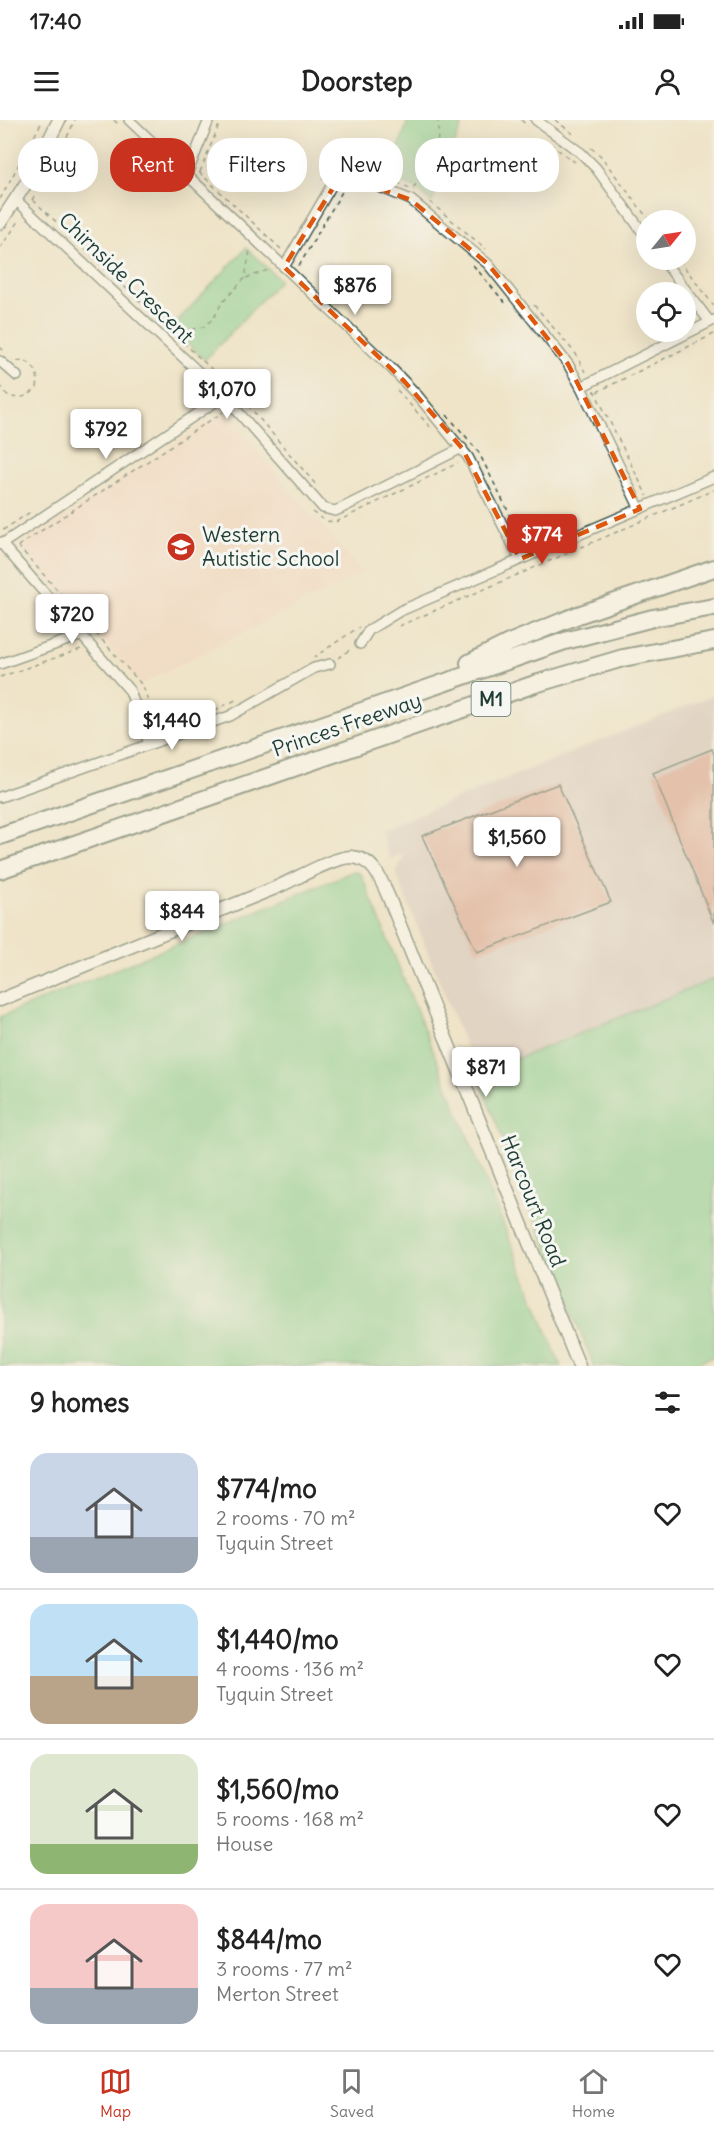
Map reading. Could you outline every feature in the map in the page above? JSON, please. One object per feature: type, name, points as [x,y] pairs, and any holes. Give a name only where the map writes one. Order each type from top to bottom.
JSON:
[{"type":"highway","points":[[402,696],[509,644],[579,615],[714,568]]},
{"type":"highway","name":"Princes Freeway","points":[[0,836],[515,657],[594,632],[714,607]]},
{"type":"highway","name":"Princes Freeway","points":[[0,870],[564,675],[653,651],[714,641]]},
{"type":"street","points":[[0,223],[16,200],[59,120]]},
{"type":"street","points":[[195,154],[209,120]]},
{"type":"street","points":[[532,123],[581,153],[596,168],[636,229]]},
{"type":"street","points":[[126,124],[143,138]]},
{"type":"street","points":[[284,267],[336,178],[346,174],[353,176],[411,200],[488,264],[586,385],[640,508]]},
{"type":"street","points":[[195,182],[404,381],[477,472],[520,559]]},
{"type":"street","name":"Chirnside Crescent","points":[[16,200],[224,396],[317,503],[328,511],[342,508],[458,451]]},
{"type":"street","points":[[586,385],[712,321],[671,270]]},
{"type":"street","points":[[0,361],[17,376]]},
{"type":"street","points":[[149,744],[130,691],[77,637],[1,543],[224,396]]},
{"type":"street","points":[[360,644],[369,630],[400,611],[714,477]]},
{"type":"street","points":[[0,664],[77,637]]},
{"type":"street","points":[[0,797],[231,716],[314,668],[330,664]]},
{"type":"street","name":"Harcourt Road","points":[[0,1000],[340,859],[351,857],[370,864],[378,872],[389,898],[579,1366]]},
{"type":"path","points":[[0,200],[44,120]]},
{"type":"path","points":[[75,120],[33,200],[247,404],[317,485]]},
{"type":"path","points":[[114,120],[126,124]]},
{"type":"path","points":[[200,172],[220,120]]},
{"type":"path","points":[[412,188],[428,169],[437,149],[438,120]]},
{"type":"path","points":[[520,120],[532,123]]},
{"type":"path","points":[[559,150],[576,163]]},
{"type":"path","points":[[403,184],[419,194]]},
{"type":"path","points":[[299,266],[342,192]]},
{"type":"path","points":[[426,199],[486,249]]},
{"type":"path","points":[[0,248],[27,209]]},
{"type":"path","points":[[245,278],[250,249]]},
{"type":"path","points":[[467,259],[506,304]]},
{"type":"path","points":[[174,333],[209,324],[222,303],[245,278],[271,269]]},
{"type":"path","points":[[687,270],[714,306]]},
{"type":"path","points":[[532,303],[576,354],[586,385],[596,393],[647,496]]},
{"type":"path","points":[[596,393],[714,334]]},
{"type":"path","points":[[396,388],[431,429]]},
{"type":"path","points":[[306,505],[320,519],[336,522],[460,462],[458,451]]},
{"type":"path","points":[[399,626],[714,490]]},
{"type":"path","points":[[0,677],[82,649],[77,637]]},
{"type":"path","points":[[330,664],[360,644]]},
{"type":"highlighted area","points":[[341,175],[411,200],[488,264],[568,364],[640,509],[520,559],[462,448],[404,381],[284,267]]},
{"type":"shaded area","name":"Western Autistic School","points":[[223,412],[362,573],[141,684],[23,549],[23,544]]},
{"type":"shaded area","points":[[714,695],[714,979],[477,1075],[396,873],[405,853],[390,859],[379,830]]},
{"type":"green space","points":[[408,120],[464,120],[457,138],[415,138],[415,189],[403,183],[402,138]]},
{"type":"green space","points":[[419,192],[436,192],[432,202]]},
{"type":"green space","points":[[246,248],[280,280],[205,360],[171,328]]},
{"type":"green space","points":[[354,871],[361,874],[561,1366],[0,1366],[0,1017]]},
{"type":"green space","points":[[714,979],[714,1356],[690,1366],[594,1366],[477,1075]]},
{"type":"building","points":[[712,749],[714,755],[714,924],[653,773]]},
{"type":"building","points":[[558,784],[611,902],[477,952],[422,836]]},
{"type":"place","name":"Western Autistic School","points":[[181,547]]}]
